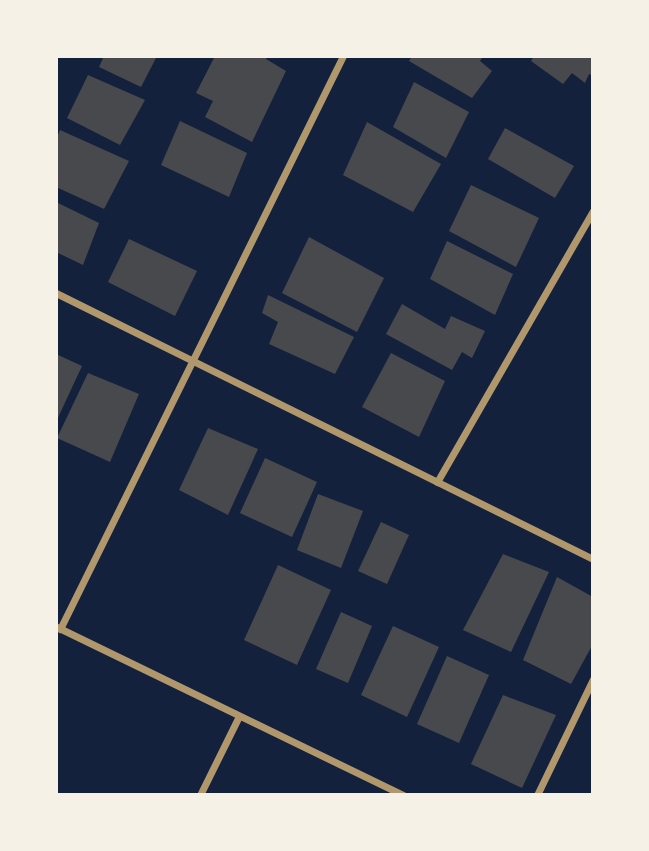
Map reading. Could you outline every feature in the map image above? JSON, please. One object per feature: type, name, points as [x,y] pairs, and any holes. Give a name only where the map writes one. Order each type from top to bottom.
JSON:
[{"type":"street","points":[[344,56],[196,362],[58,628],[403,795]]},
{"type":"street","points":[[437,482],[593,211]]},
{"type":"street","points":[[56,293],[593,559]]},
{"type":"street","points":[[537,795],[593,679]]},
{"type":"street","points":[[200,795],[239,716]]},
{"type":"building","points":[[104,56],[157,56],[141,87],[99,67]]},
{"type":"building","points":[[215,56],[268,56],[266,59],[286,71],[252,142],[205,117],[213,101],[196,93]]},
{"type":"building","points":[[412,56],[483,56],[480,61],[492,71],[472,98],[409,61]]},
{"type":"building","points":[[534,56],[593,56],[593,76],[589,74],[585,83],[572,73],[563,84],[531,61]]},
{"type":"building","points":[[88,75],[145,100],[120,145],[67,118]]},
{"type":"building","points":[[414,82],[469,112],[446,158],[393,127]]},
{"type":"building","points":[[180,121],[247,153],[229,197],[161,165]]},
{"type":"building","points":[[367,122],[441,164],[413,212],[343,175]]},
{"type":"building","points":[[505,128],[574,166],[555,198],[488,159]]},
{"type":"building","points":[[60,130],[129,161],[104,209],[56,187],[56,140]]},
{"type":"building","points":[[471,185],[539,218],[516,267],[449,231]]},
{"type":"building","points":[[56,202],[99,223],[83,265],[56,252]]},
{"type":"building","points":[[309,237],[384,278],[357,332],[282,293]]},
{"type":"building","points":[[129,239],[197,271],[175,316],[108,282]]},
{"type":"building","points":[[447,241],[513,274],[495,315],[430,279]]},
{"type":"building","points":[[268,295],[354,337],[335,374],[269,344],[278,322],[262,313]]},
{"type":"building","points":[[402,304],[445,329],[451,316],[485,331],[472,358],[462,352],[452,370],[386,334]]},
{"type":"building","points":[[391,353],[445,381],[419,437],[362,407]]},
{"type":"building","points":[[56,354],[82,366],[56,422]]},
{"type":"building","points":[[88,373],[139,394],[110,462],[57,438]]},
{"type":"building","points":[[208,428],[258,449],[228,515],[179,490]]},
{"type":"building","points":[[265,458],[317,482],[292,537],[240,513]]},
{"type":"building","points":[[318,494],[363,511],[341,568],[297,550]]},
{"type":"building","points":[[381,522],[409,535],[387,584],[358,571]]},
{"type":"building","points":[[503,554],[549,572],[511,652],[463,630]]},
{"type":"building","points":[[278,565],[331,590],[297,665],[244,640]]},
{"type":"building","points":[[557,577],[593,597],[593,644],[571,684],[523,660]]},
{"type":"building","points":[[341,612],[372,626],[348,683],[316,669]]},
{"type":"building","points":[[393,626],[439,647],[407,717],[361,695]]},
{"type":"building","points":[[447,656],[489,675],[459,743],[417,724]]},
{"type":"building","points":[[503,695],[556,715],[522,788],[471,764]]}]
